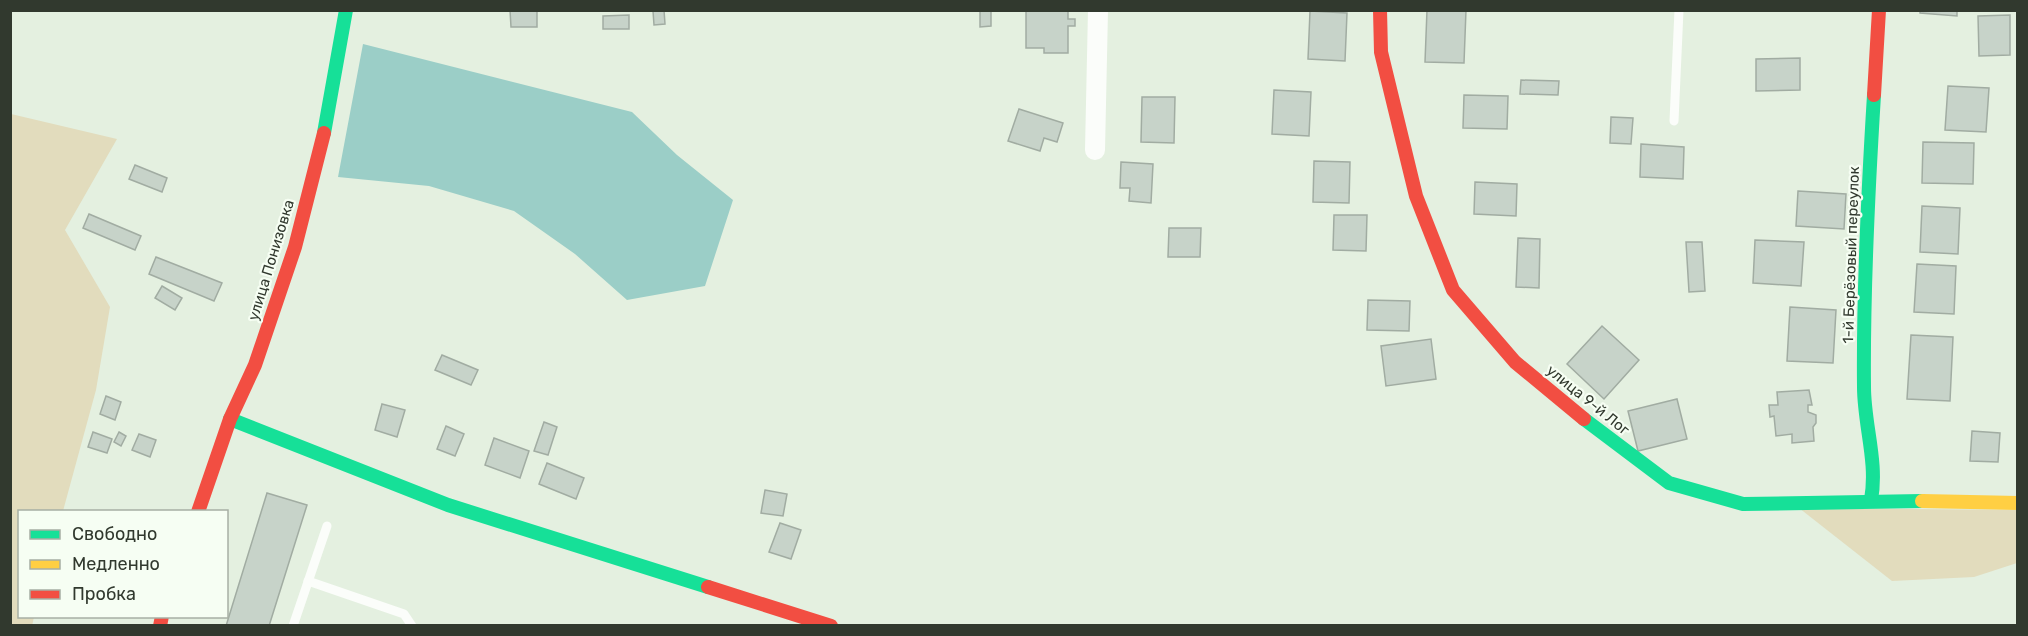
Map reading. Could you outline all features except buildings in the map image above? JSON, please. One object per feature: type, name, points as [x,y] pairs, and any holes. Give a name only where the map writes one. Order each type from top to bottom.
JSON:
[{"type":"street","name":"улица Понизовка","points":[[199,510],[231,419],[255,365],[295,247],[330,107],[346,10]]},
{"type":"street","points":[[1095,150],[1098,10]]},
{"type":"street","name":"улица 9-й Лог","points":[[1380,10],[1381,52],[1416,196],[1453,290],[1515,362],[1669,483],[1743,504],[1872,500],[2018,503]]},
{"type":"street","name":"1-й Берёзовый переулок","points":[[1872,500],[1875,479],[1864,390],[1867,208],[1879,10]]},
{"type":"street","points":[[231,419],[448,505],[831,626]]},
{"type":"lane","points":[[1674,121],[1679,10]]},
{"type":"lane","points":[[293,626],[327,526]]},
{"type":"lane","points":[[308,581],[404,614],[412,626]]},
{"type":"shaded area","points":[[11,114],[117,139],[65,230],[110,307],[96,390],[63,510],[18,510],[18,618],[34,618],[32,626],[10,625]]},
{"type":"shaded area","points":[[1799,508],[2017,510],[2017,563],[1974,577],[1892,581]]},
{"type":"water","points":[[363,44],[632,112],[677,155],[733,200],[705,286],[627,300],[575,254],[514,211],[429,186],[338,177]]},
{"type":"traffic: fast","points":[[324,133],[346,10]]},
{"type":"traffic: fast","points":[[1871,500],[1873,472],[1865,401],[1864,351],[1866,241],[1874,95]]},
{"type":"traffic: fast","points":[[230,419],[448,505],[708,587]]},
{"type":"traffic: fast","points":[[1584,419],[1669,483],[1743,504],[1922,501]]},
{"type":"traffic: slow","points":[[1922,501],[2018,503]]},
{"type":"traffic: jam","points":[[1380,10],[1381,52],[1416,196],[1453,290],[1515,362],[1584,419]]},
{"type":"traffic: jam","points":[[1874,95],[1879,10]]},
{"type":"traffic: jam","points":[[199,510],[230,419],[255,365],[295,247],[324,133]]},
{"type":"traffic: jam","points":[[708,587],[831,626]]},
{"type":"traffic: jam","points":[[160,626],[162,618]]}]
